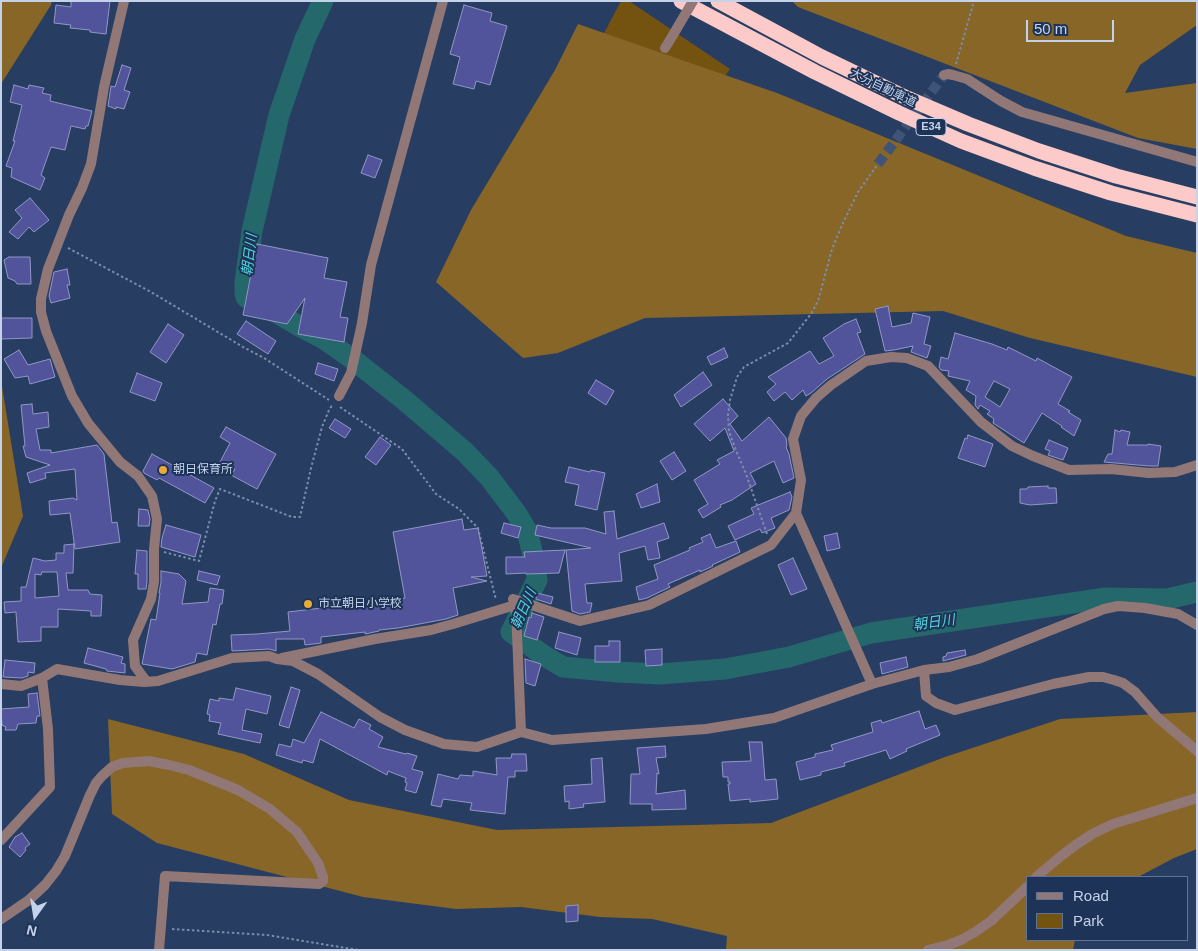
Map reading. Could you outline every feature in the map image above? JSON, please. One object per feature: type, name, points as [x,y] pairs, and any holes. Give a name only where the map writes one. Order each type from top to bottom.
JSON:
[{"type":"highway","name":"大分自動車道","points":[[681,1],[815,72],[899,113],[961,140],[1034,168],[1111,193],[1197,215]]},
{"type":"highway","name":"大分自動車道","points":[[718,1],[822,57],[907,98],[968,124],[1039,152],[1116,176],[1197,197]]},
{"type":"street","points":[[124,1],[104,87],[91,164],[48,269],[43,285],[41,312],[46,331],[72,396],[88,423],[120,462],[138,476],[152,496],[157,519],[154,549],[154,582],[151,599],[133,640],[135,666],[146,681]]},
{"type":"street","points":[[336,400],[351,373],[362,323],[371,265],[443,1]]},
{"type":"street","points":[[665,48],[693,1]]},
{"type":"street","points":[[948,75],[967,79],[1022,112],[1197,162]]},
{"type":"street","points":[[521,732],[513,599],[580,621],[649,606],[771,545],[796,513],[801,480],[793,439],[801,416],[831,384],[866,361],[891,357],[907,358],[928,366],[982,422],[1012,446],[1068,470],[1111,470],[1148,473],[1175,472],[1197,465]]},
{"type":"street","points":[[796,513],[872,684]]},
{"type":"street","points":[[277,658],[431,630],[514,605]]},
{"type":"street","points":[[1,684],[21,686],[42,678],[57,669],[120,680],[158,681],[232,658],[269,656],[293,661],[318,674],[380,717],[405,730],[444,744],[477,747],[521,732],[552,740],[706,729],[774,718],[872,684],[924,670],[949,667],[978,659],[1104,609],[1118,606],[1145,608],[1178,614],[1197,625]]},
{"type":"street","points":[[924,670],[926,696],[936,704],[955,710],[1053,684],[1088,677],[1103,677],[1114,680],[1123,683],[1135,692],[1157,717],[1197,751]]},
{"type":"street","points":[[1,840],[50,787],[48,729],[42,678]]},
{"type":"street","points":[[1,919],[29,900],[56,871],[65,856],[96,783],[112,767],[123,763],[149,761],[189,770],[238,790],[270,809],[297,832],[318,863],[324,877],[323,881],[319,884],[165,876],[159,950]]},
{"type":"street","points":[[1037,876],[1077,844],[1113,824],[1197,798]]},
{"type":"street","points":[[928,950],[948,945],[975,932],[991,921],[1026,887]]},
{"type":"path","points":[[948,75],[974,1]]},
{"type":"path","points":[[771,545],[729,430],[730,400],[737,378],[744,367],[788,343],[811,314],[818,302],[832,248],[843,223],[858,192],[878,164]]},
{"type":"path","points":[[58,243],[160,297],[336,400],[402,449],[436,494],[459,509],[478,528],[499,610]]},
{"type":"path","points":[[154,549],[200,561],[215,501],[220,489],[292,517],[300,517],[322,427],[329,410],[336,400]]},
{"type":"path","points":[[161,928],[267,935],[358,950]]},
{"type":"green space","points":[[621,1],[629,1],[730,69],[678,140],[577,84]]},
{"type":"shaded area","points":[[1,1],[52,1],[1,84]]},
{"type":"shaded area","points":[[792,1],[1197,1],[1197,25],[1140,65],[1125,93],[1197,83],[1197,149],[1138,138],[798,7]]},
{"type":"shaded area","points":[[578,24],[777,93],[1126,236],[1197,253],[1197,377],[1030,338],[943,311],[645,318],[558,353],[523,358],[436,282],[471,210],[555,70]]},
{"type":"shaded area","points":[[1,380],[23,516],[1,568]]},
{"type":"shaded area","points":[[1197,712],[1197,849],[1174,858],[1140,876],[1026,876],[1026,941],[1075,941],[1073,950],[726,950],[727,936],[652,919],[600,917],[521,907],[456,909],[363,897],[157,843],[112,814],[108,719],[244,754],[349,800],[497,830],[771,823],[945,757],[1060,719]]},
{"type":"building","points":[[71,1],[110,1],[106,34],[70,28],[71,25],[54,23],[56,5],[71,7]]},
{"type":"building","points":[[464,5],[492,13],[490,21],[507,26],[490,85],[476,81],[474,89],[453,84],[460,57],[450,54]]},
{"type":"building","points":[[122,65],[131,68],[124,90],[130,92],[124,109],[116,107],[116,109],[108,106],[111,86],[115,87]]},
{"type":"building","points":[[14,85],[28,89],[29,85],[44,88],[42,93],[51,95],[50,101],[92,111],[88,126],[85,129],[71,126],[65,150],[51,147],[41,175],[45,178],[40,190],[11,177],[12,168],[6,166],[15,141],[13,141],[22,105],[10,102]]},
{"type":"building","points":[[368,155],[382,160],[375,178],[361,173]]},
{"type":"building","points":[[30,198],[49,220],[34,232],[29,227],[18,239],[9,232],[22,218],[15,210]]},
{"type":"building","points":[[257,244],[328,258],[324,278],[347,282],[340,317],[348,318],[344,342],[298,334],[305,298],[287,324],[243,315]]},
{"type":"building","points":[[9,257],[30,257],[31,284],[17,284],[8,278],[4,260]]},
{"type":"building","points":[[67,269],[70,285],[67,285],[70,298],[51,303],[49,296],[54,272]]},
{"type":"building","points":[[888,306],[892,327],[911,323],[913,313],[930,317],[924,344],[931,346],[927,358],[911,352],[913,346],[885,351],[875,309]]},
{"type":"building","points":[[1,318],[32,318],[32,338],[1,339]]},
{"type":"building","points":[[856,319],[861,332],[857,333],[865,354],[827,379],[806,396],[803,390],[792,400],[785,392],[774,401],[767,392],[776,384],[768,377],[810,351],[819,364],[834,356],[823,338],[844,324]]},
{"type":"building","points":[[246,321],[276,341],[268,354],[237,334]]},
{"type":"building","points":[[168,324],[184,335],[166,363],[150,352]]},
{"type":"building","points":[[955,333],[1007,350],[1008,347],[1036,361],[1037,358],[1072,377],[1058,404],[1081,420],[1074,436],[1042,413],[1024,443],[993,423],[994,419],[987,414],[990,411],[980,405],[978,409],[975,405],[976,396],[966,390],[970,381],[948,376],[949,371],[941,370],[939,367],[941,357],[948,359]],"holes":[[[994,381],[1010,389],[1000,407],[985,397]]]},
{"type":"building","points":[[724,348],[728,357],[711,365],[707,357]]},
{"type":"building","points":[[19,350],[28,365],[50,359],[55,377],[30,384],[28,376],[15,378],[4,359]]},
{"type":"building","points":[[318,363],[338,369],[334,381],[315,374]]},
{"type":"building","points":[[703,372],[712,385],[681,407],[674,395]]},
{"type":"building","points":[[137,373],[162,383],[155,401],[130,392]]},
{"type":"building","points":[[596,380],[614,391],[606,405],[588,393]]},
{"type":"building","points":[[723,399],[738,416],[730,424],[742,441],[769,417],[786,438],[786,447],[794,478],[783,483],[774,461],[750,473],[756,484],[732,500],[720,505],[721,507],[703,518],[698,510],[708,504],[694,480],[720,464],[717,460],[734,451],[725,428],[710,441],[694,424]]},
{"type":"building","points":[[32,404],[33,414],[48,412],[49,427],[36,429],[40,450],[51,450],[51,453],[97,445],[104,454],[112,523],[117,522],[120,542],[75,549],[70,513],[50,515],[49,501],[73,498],[77,500],[75,469],[45,473],[46,478],[30,483],[27,473],[50,465],[26,457],[23,446],[25,446],[21,405]]},
{"type":"building","points":[[335,419],[351,429],[345,438],[329,428]]},
{"type":"building","points":[[226,427],[276,454],[257,489],[231,475],[235,469],[220,462],[230,443],[220,437]]},
{"type":"building","points":[[1115,430],[1130,432],[1127,445],[1148,444],[1161,446],[1158,466],[1104,462],[1108,454],[1112,454]]},
{"type":"building","points":[[968,435],[993,444],[985,467],[958,458],[965,438],[967,439]]},
{"type":"building","points":[[380,437],[391,445],[376,465],[365,457]]},
{"type":"building","points":[[1049,440],[1068,448],[1063,460],[1048,455],[1050,451],[1045,449]]},
{"type":"building","points":[[674,452],[686,471],[672,480],[660,461]]},
{"type":"building","points":[[152,454],[214,488],[205,503],[159,478],[157,480],[144,473],[143,471]]},
{"type":"building","points":[[569,467],[605,473],[597,510],[575,505],[579,485],[565,482]]},
{"type":"building","points":[[657,484],[660,502],[641,508],[636,494]]},
{"type":"building","points":[[1048,486],[1048,488],[1056,488],[1057,503],[1030,505],[1020,503],[1020,489]]},
{"type":"building","points":[[790,492],[792,497],[789,510],[771,518],[775,528],[762,533],[760,529],[735,540],[728,526],[754,514],[751,508]]},
{"type":"building","points":[[139,509],[148,510],[149,526],[138,526]]},
{"type":"building","points":[[614,511],[617,539],[664,523],[669,538],[657,542],[660,558],[648,560],[645,546],[619,553],[622,581],[585,584],[587,603],[592,603],[590,612],[580,614],[572,611],[566,550],[591,548],[535,535],[537,525],[551,528],[585,528],[606,534],[604,512]]},
{"type":"building","points":[[462,519],[464,530],[478,528],[487,576],[471,577],[487,581],[453,588],[458,615],[446,619],[365,634],[365,632],[321,637],[321,643],[305,645],[304,639],[276,639],[276,651],[269,649],[232,651],[231,635],[290,631],[288,612],[405,598],[393,532]]},
{"type":"building","points":[[504,523],[521,527],[518,538],[501,533]]},
{"type":"building","points":[[166,525],[201,535],[195,557],[161,547]]},
{"type":"building","points":[[837,533],[840,548],[827,551],[824,536]]},
{"type":"building","points":[[710,534],[716,548],[736,541],[740,552],[700,572],[700,570],[668,584],[670,587],[639,600],[636,587],[658,579],[654,565],[690,550],[689,548],[703,542],[701,538]]},
{"type":"building","points":[[74,544],[73,573],[66,573],[68,590],[88,590],[90,594],[102,595],[101,616],[91,616],[91,611],[58,609],[58,627],[41,627],[41,641],[18,642],[16,612],[5,613],[4,602],[21,601],[21,587],[26,587],[33,558],[45,561],[56,560],[56,553],[64,553],[64,545]],"holes":[[[42,572],[57,572],[59,596],[35,598],[35,574],[41,575]]]},
{"type":"building","points":[[137,550],[147,551],[146,589],[138,589],[138,574],[135,574]]},
{"type":"building","points":[[565,550],[559,573],[506,574],[506,557],[525,557],[524,552]]},
{"type":"building","points":[[793,558],[807,589],[791,595],[778,565]]},
{"type":"building","points":[[161,571],[179,574],[186,581],[182,604],[208,602],[210,588],[224,590],[216,625],[213,624],[207,655],[197,653],[195,662],[172,669],[142,664],[151,619],[156,620]]},
{"type":"building","points":[[199,571],[220,576],[217,585],[197,580]]},
{"type":"building","points":[[537,593],[553,597],[551,604],[536,599]]},
{"type":"building","points":[[532,613],[544,617],[537,640],[524,636],[529,617],[531,618]]},
{"type":"building","points":[[559,632],[581,638],[577,655],[555,648]]},
{"type":"building","points":[[609,641],[620,641],[620,662],[595,662],[595,646],[609,646]]},
{"type":"building","points":[[88,648],[123,657],[121,663],[125,664],[125,673],[107,671],[106,669],[84,663]]},
{"type":"building","points":[[662,649],[662,665],[646,666],[645,650]]},
{"type":"building","points":[[965,650],[966,655],[943,661],[943,657],[947,653]]},
{"type":"building","points":[[906,657],[908,667],[882,674],[880,663]]},
{"type":"building","points":[[525,659],[541,664],[535,686],[526,683]]},
{"type":"building","points":[[5,660],[35,663],[34,673],[28,672],[28,676],[22,678],[3,677]]},
{"type":"building","points":[[291,687],[300,690],[289,728],[279,725]]},
{"type":"building","points":[[236,688],[271,696],[267,714],[246,709],[242,730],[262,734],[260,743],[218,734],[221,723],[209,721],[210,715],[207,714],[210,699],[219,701],[219,698],[233,700]]},
{"type":"building","points":[[37,693],[40,716],[37,716],[36,723],[18,724],[16,730],[5,730],[6,727],[2,725],[1,709],[29,707],[28,694]]},
{"type":"building","points":[[919,711],[925,729],[936,725],[940,735],[906,749],[907,751],[890,759],[886,750],[844,763],[845,766],[821,772],[821,775],[800,780],[796,762],[815,757],[815,754],[833,750],[831,745],[873,732],[871,723],[881,720],[882,723]]},
{"type":"building","points":[[321,712],[354,728],[359,719],[371,725],[369,729],[383,737],[378,747],[417,756],[412,769],[423,772],[416,793],[405,790],[406,778],[388,771],[387,775],[320,739],[313,763],[303,760],[302,763],[276,755],[279,744],[291,747],[293,739],[304,743]]},
{"type":"building","points":[[749,742],[762,742],[765,780],[776,779],[778,799],[750,802],[750,799],[730,801],[728,784],[730,782],[728,782],[728,777],[723,777],[722,762],[751,761]]},
{"type":"building","points":[[665,746],[666,757],[656,758],[659,774],[657,773],[656,794],[685,790],[686,809],[652,810],[652,804],[630,804],[631,774],[640,774],[637,748]]},
{"type":"building","points":[[512,754],[526,754],[527,771],[515,771],[515,777],[508,777],[505,814],[470,810],[472,803],[443,799],[441,807],[431,805],[438,774],[458,779],[460,775],[473,776],[473,771],[497,775],[496,758],[511,758]]},
{"type":"building","points":[[602,758],[605,802],[583,804],[584,807],[569,809],[569,801],[565,802],[564,786],[592,784],[591,759]]},
{"type":"building","points":[[22,833],[30,844],[25,848],[26,850],[20,857],[9,847],[15,837]]},
{"type":"building","points":[[578,905],[578,921],[566,922],[566,906]]},
{"type":"waterway","name":"朝日川","points":[[323,1],[305,39],[279,115],[252,231],[245,282],[246,297],[324,339],[351,358],[465,452],[489,477],[517,514],[527,531],[535,563],[537,580],[511,632],[543,655],[563,667],[618,672],[659,674],[725,669],[789,657],[871,633],[1106,598],[1167,599],[1197,592]]},
{"type":"tunnel","points":[[878,164],[944,75]]},
{"type":"place","name":"朝日保育所","points":[[163,470]]},
{"type":"place","name":"市立朝日小学校","points":[[308,604]]}]
